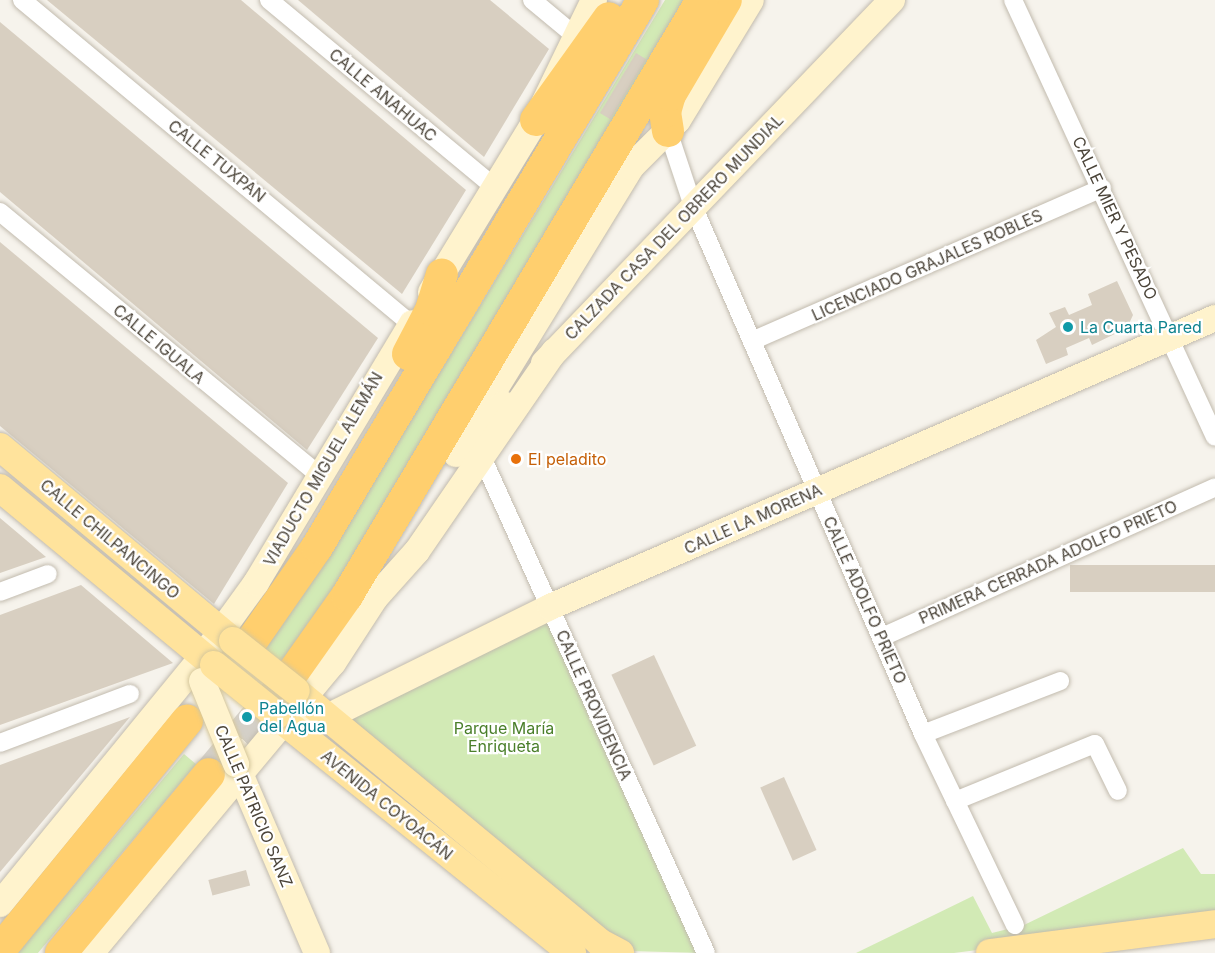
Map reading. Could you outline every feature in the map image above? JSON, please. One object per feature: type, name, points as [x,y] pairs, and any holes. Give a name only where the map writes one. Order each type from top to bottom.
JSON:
[{"type":"highway","points":[[536,120],[620,0]]},
{"type":"highway","name":"VIADUCTO MIGUEL ALEMÁN","points":[[243,634],[317,548],[643,0]]},
{"type":"highway","points":[[305,684],[347,596],[702,0]]},
{"type":"highway","points":[[668,131],[667,104],[726,0]]},
{"type":"highway","points":[[243,634],[308,519],[416,342],[442,275]]},
{"type":"highway","points":[[347,596],[411,525],[469,455]]},
{"type":"highway","points":[[0,950],[187,721]]},
{"type":"highway","points":[[61,953],[229,771]]},
{"type":"main road","name":"VIADUCTO MIGUEL ALEMÁN","points":[[0,904],[206,667],[243,634],[273,557],[319,475],[497,189],[536,120],[574,34],[594,0]]},
{"type":"main road","points":[[94,951],[229,771],[286,723],[305,684],[375,598],[417,551],[632,167],[654,140],[668,131],[751,0]]},
{"type":"main road","name":"CALZADA CASA DEL OBRERO MUNDIAL","points":[[469,455],[554,352],[892,0]]},
{"type":"main road","name":"CALLE LA MORENA","points":[[286,723],[329,717],[550,607],[1215,318]]},
{"type":"main road","name":"CALLE CHILPANCINGO","points":[[0,447],[243,634]]},
{"type":"main road","name":"CALLE CHILPANCINGO","points":[[0,488],[206,667]]},
{"type":"main road","points":[[243,634],[305,684],[357,691],[399,682]]},
{"type":"main road","name":"AVENIDA COYOACÁN","points":[[206,667],[286,723],[572,953]]},
{"type":"main road","name":"CALLE PATRICIO SANZ","points":[[206,667],[229,771],[317,953]]},
{"type":"main road","name":"AVENIDA COYOACÁN","points":[[305,684],[329,717],[599,942],[620,953]]},
{"type":"main road","points":[[990,953],[1215,924]]},
{"type":"street","name":"CALLE TUXPAN","points":[[21,0],[411,324]]},
{"type":"street","name":"CALLE ANAHUAC","points":[[269,0],[497,189]]},
{"type":"street","points":[[532,0],[574,34]]},
{"type":"street","name":"CALLE MIER Y PESADO","points":[[1013,0],[1102,188],[1215,437]]},
{"type":"street","name":"CALLE ADOLFO PRIETO","points":[[668,131],[693,206],[923,734],[1015,925]]},
{"type":"street","name":"LICENCIADO GRAJALES ROBLES","points":[[752,341],[1102,188]]},
{"type":"street","name":"CALLE IGUALA","points":[[0,212],[319,475]]},
{"type":"street","name":"CALLE PROVIDENCIA","points":[[469,455],[550,607],[706,953]]},
{"type":"street","name":"PRIMERA CERRADA ADOLFO PRIETO","points":[[882,637],[1215,487]]},
{"type":"street","points":[[0,592],[48,574]]},
{"type":"street","points":[[923,734],[1060,681]]},
{"type":"street","points":[[0,743],[130,694]]},
{"type":"street","points":[[955,801],[1095,744],[1118,790]]},
{"type":"green space","points":[[665,0],[684,0],[312,624],[284,663],[264,648],[320,570]]},
{"type":"green space","name":"Parque María Enriqueta","points":[[548,613],[702,953],[629,951],[348,722],[386,697]]},
{"type":"green space","points":[[184,754],[196,764],[38,953],[18,952]]},
{"type":"green space","points":[[1183,848],[1201,874],[1215,874],[1215,919],[954,953],[856,953],[973,896],[992,933],[1024,925]]},
{"type":"building","points":[[47,0],[241,0],[466,190],[402,294]]},
{"type":"building","points":[[298,0],[490,0],[549,49],[484,157]]},
{"type":"building","points":[[0,22],[378,338],[307,450],[0,192]]},
{"type":"building","points":[[636,53],[646,59],[610,119],[600,113]]},
{"type":"building","points":[[0,242],[288,483],[214,604],[0,426]]},
{"type":"building","points":[[1117,281],[1133,315],[1127,328],[1092,345],[1089,338],[1066,348],[1068,355],[1046,364],[1036,340],[1056,327],[1049,313],[1065,307],[1069,315],[1092,305],[1088,294]]},
{"type":"building","points":[[0,518],[19,534],[46,557],[0,573]]},
{"type":"building","points":[[1070,565],[1215,565],[1215,592],[1070,592]]},
{"type":"building","points":[[81,585],[173,663],[0,725],[0,615]]},
{"type":"building","points":[[654,655],[696,746],[654,765],[611,675]]},
{"type":"building","points":[[130,717],[89,766],[0,872],[0,765]]},
{"type":"building","points":[[784,777],[817,850],[793,861],[760,788]]},
{"type":"building","points":[[246,870],[250,885],[212,896],[208,880]]},
{"type":"tunnel","points":[[209,774],[294,671]]},
{"type":"place","name":"La Cuarta Pared","points":[[1068,327]]},
{"type":"place","name":"El peladito","points":[[516,459]]},
{"type":"place","name":"Pabellón del Agua","points":[[247,717]]}]
